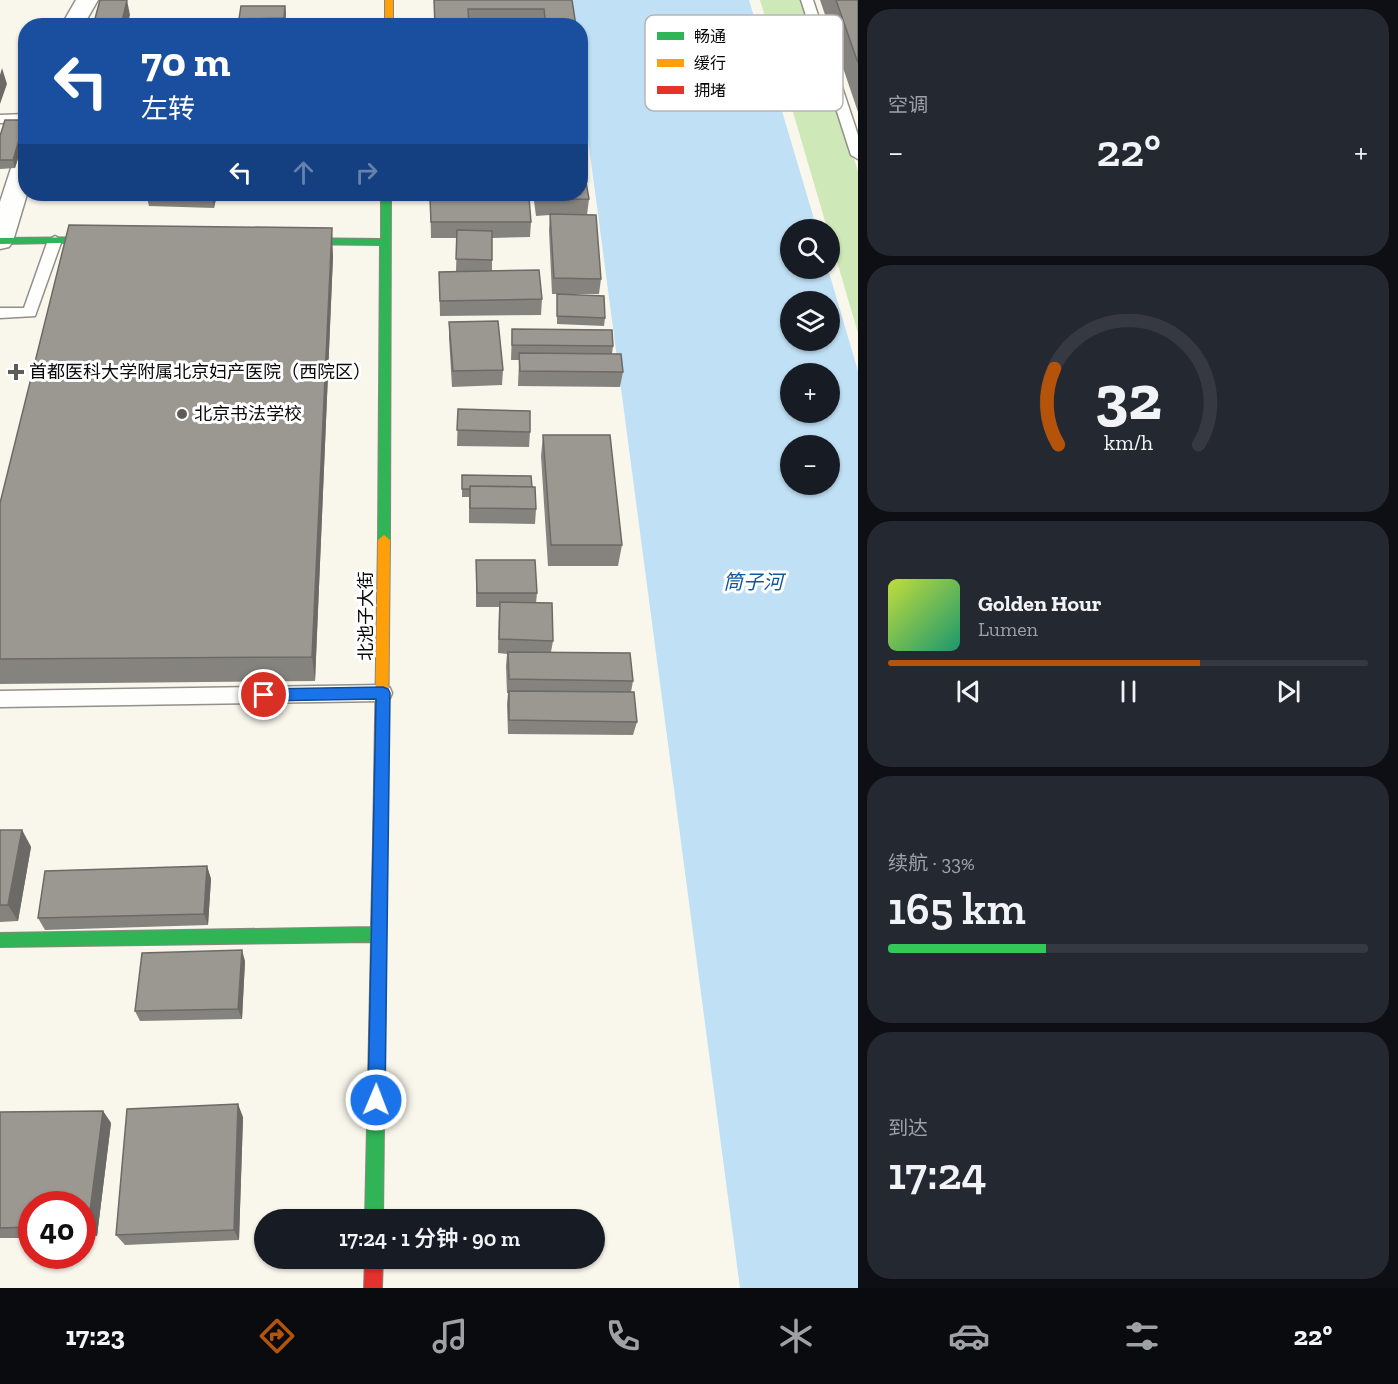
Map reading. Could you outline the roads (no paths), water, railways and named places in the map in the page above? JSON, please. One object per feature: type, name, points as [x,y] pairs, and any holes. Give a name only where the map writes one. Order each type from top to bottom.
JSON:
[{"type":"street","points":[[77,18],[87,0]]},
{"type":"street","points":[[389,0],[389,18]]},
{"type":"street","points":[[18,184],[0,241],[126,240]]},
{"type":"street","name":"北池子大街","points":[[374,1209],[383,693],[386,201]]},
{"type":"street","points":[[279,241],[385,242]]},
{"type":"street","points":[[0,940],[380,934]]},
{"type":"street","points":[[373,1288],[374,1269]]},
{"type":"lane","points":[[807,0],[812,15]]},
{"type":"lane","points":[[843,109],[858,155]]},
{"type":"lane","points":[[0,119],[18,118]]},
{"type":"lane","points":[[0,313],[30,313],[55,240]]},
{"type":"lane","points":[[0,699],[383,693]]},
{"type":"water","name":"筒子河","points":[[569,0],[749,0],[753,15],[645,15],[645,111],[782,111],[814,219],[780,219],[780,279],[831,279],[834,291],[780,291],[780,351],[840,351],[840,310],[858,371],[858,1288],[740,1288],[588,139],[588,18],[571,18]]},
{"type":"place","name":"首都医科大学附属北京妇产医院（西院区）","points":[[16,372]]},
{"type":"place","name":"北京书法学校","points":[[182,414]]}]
